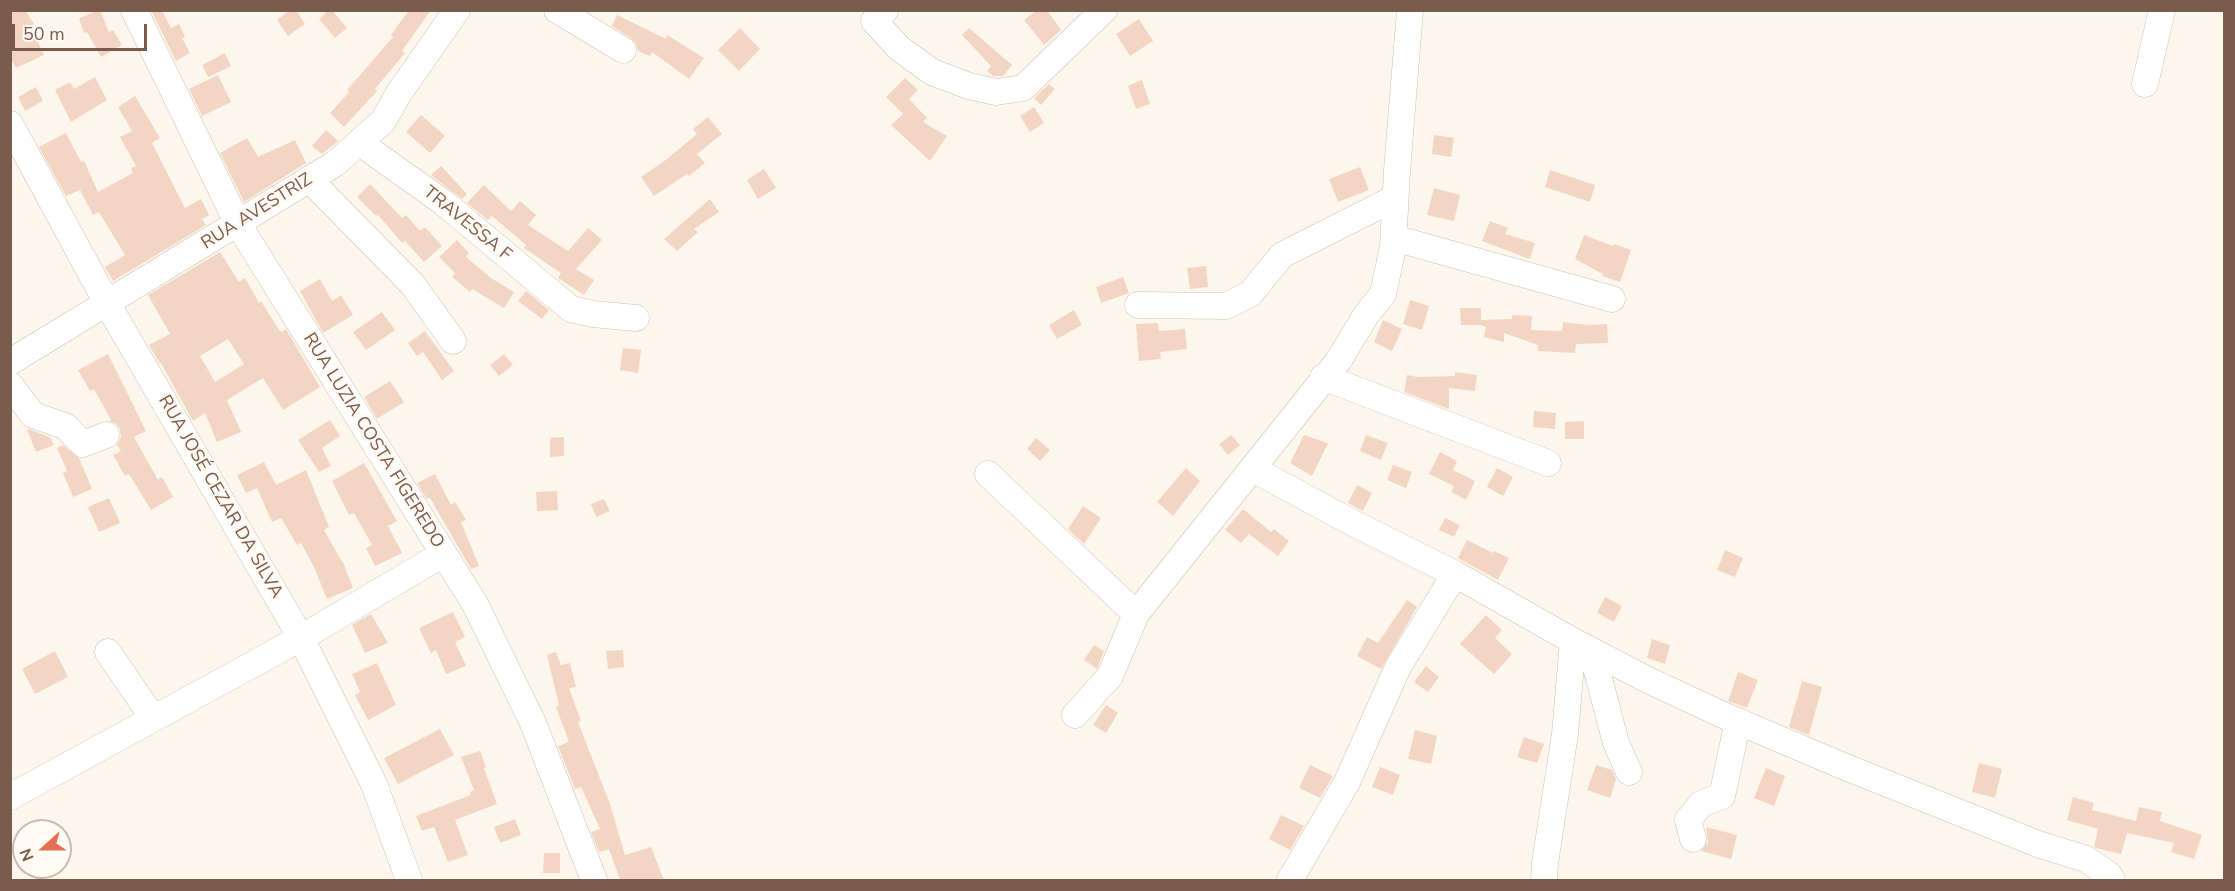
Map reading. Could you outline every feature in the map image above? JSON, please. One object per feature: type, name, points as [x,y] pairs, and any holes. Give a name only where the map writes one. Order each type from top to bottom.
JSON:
[{"type":"street","name":"RUA LUZIA COSTA FIGEREDO","points":[[134,10],[238,224],[475,604],[528,712],[594,880]]},
{"type":"street","name":"RUA AVESTRIZ","points":[[10,362],[336,163],[382,121],[457,10]]},
{"type":"street","points":[[556,10],[623,50]]},
{"type":"street","points":[[885,10],[874,21],[900,48],[932,72],[969,86],[996,92],[1023,88],[1104,10]]},
{"type":"street","points":[[1075,715],[1110,675],[1136,614],[1339,360],[1366,315],[1383,294],[1394,238],[1395,198],[1410,10]]},
{"type":"street","points":[[2145,84],[2162,10]]},
{"type":"street","name":"RUA JOSÉ CEZAR DA SILVA","points":[[10,124],[107,303],[301,638],[371,778],[405,879]]},
{"type":"street","name":"TRAVESSA F","points":[[360,143],[444,203],[571,309],[593,314],[636,318]]},
{"type":"street","points":[[309,179],[413,285],[453,341]]},
{"type":"street","points":[[1138,305],[1226,306],[1250,294],[1282,255],[1395,198]]},
{"type":"street","points":[[1394,238],[1612,299]]},
{"type":"street","points":[[1323,378],[1548,463]]},
{"type":"street","points":[[10,385],[33,414],[65,426],[83,444],[106,435]]},
{"type":"street","points":[[1253,469],[1348,521],[1455,574],[1582,646],[1648,680],[1738,721],[2016,836],[2086,859],[2109,875],[2112,880]]},
{"type":"street","points":[[988,474],[1136,614]]},
{"type":"street","points":[[10,796],[301,638],[443,554]]},
{"type":"street","points":[[1290,880],[1347,782],[1398,667],[1455,574]]},
{"type":"street","points":[[1582,646],[1616,743],[1629,772]]},
{"type":"street","points":[[1544,880],[1565,734],[1582,646]]},
{"type":"street","points":[[108,652],[153,718]]},
{"type":"street","points":[[1693,839],[1688,820],[1701,804],[1722,796],[1738,721]]},
{"type":"building","points":[[16,10],[25,10],[34,24],[31,26],[44,55],[16,68],[10,57],[10,14]]},
{"type":"building","points":[[100,10],[109,32],[113,30],[122,45],[101,57],[87,32],[84,33],[79,18]]},
{"type":"building","points":[[151,10],[162,10],[171,28],[179,24],[185,37],[182,38],[190,53],[176,61]]},
{"type":"building","points":[[290,10],[296,10],[305,24],[288,36],[277,20]]},
{"type":"building","points":[[332,10],[347,28],[335,38],[319,19]]},
{"type":"building","points":[[409,10],[431,10],[402,51],[405,53],[375,89],[377,91],[344,127],[330,113],[393,37],[391,35]]},
{"type":"building","points":[[1037,10],[1047,10],[1061,30],[1044,45],[1024,20]]},
{"type":"building","points":[[617,15],[666,39],[667,35],[704,58],[689,79],[652,52],[650,56],[638,51],[636,43],[631,38],[612,26]]},
{"type":"building","points":[[1139,19],[1153,41],[1130,56],[1116,34]]},
{"type":"building","points":[[740,28],[760,49],[739,71],[718,50]]},
{"type":"building","points":[[969,28],[1012,65],[1003,76],[993,76],[987,71],[991,66],[962,35]]},
{"type":"building","points":[[225,53],[231,66],[208,77],[202,65]]},
{"type":"building","points":[[218,75],[231,102],[202,116],[189,89]]},
{"type":"building","points":[[95,77],[107,100],[71,122],[55,90],[70,82],[74,89]]},
{"type":"building","points":[[905,78],[918,90],[909,99],[927,118],[923,122],[947,136],[930,161],[891,125],[903,114],[886,97]]},
{"type":"building","points":[[1142,80],[1150,104],[1136,109],[1128,86]]},
{"type":"building","points":[[1049,84],[1055,89],[1041,105],[1034,98]]},
{"type":"building","points":[[36,87],[43,101],[25,111],[18,97]]},
{"type":"building","points":[[135,96],[160,138],[152,143],[185,208],[201,199],[209,215],[202,219],[206,225],[113,281],[105,267],[125,255],[99,212],[93,215],[80,190],[66,196],[39,147],[66,133],[81,162],[84,161],[98,192],[133,173],[131,168],[136,166],[120,137],[132,131],[118,107]]},
{"type":"building","points":[[1034,107],[1044,123],[1030,132],[1020,116]]},
{"type":"building","points":[[421,115],[445,136],[430,153],[406,132]]},
{"type":"building","points":[[708,117],[722,134],[697,154],[705,163],[689,176],[687,174],[654,196],[641,177],[697,134],[693,129]]},
{"type":"building","points":[[326,130],[338,141],[322,154],[312,146]]},
{"type":"building","points":[[1434,135],[1454,138],[1451,157],[1432,154]]},
{"type":"building","points":[[247,138],[258,157],[295,140],[306,163],[244,202],[220,153]]},
{"type":"building","points":[[441,166],[467,194],[462,199],[431,175]]},
{"type":"building","points":[[1360,167],[1369,190],[1338,202],[1329,179]]},
{"type":"building","points":[[764,169],[776,188],[758,199],[747,180]]},
{"type":"building","points":[[1550,170],[1595,185],[1590,202],[1545,187]]},
{"type":"building","points":[[370,184],[402,218],[406,215],[420,231],[425,227],[442,246],[424,262],[405,241],[402,243],[378,215],[376,216],[357,197]]},
{"type":"building","points":[[484,185],[511,211],[520,201],[536,215],[528,225],[568,251],[588,228],[602,240],[576,269],[594,280],[584,295],[558,278],[561,273],[524,248],[526,245],[492,216],[488,220],[467,203]]},
{"type":"building","points":[[1434,188],[1460,195],[1454,221],[1427,215]]},
{"type":"building","points":[[710,199],[719,212],[694,229],[698,232],[677,251],[664,239]]},
{"type":"building","points":[[1490,221],[1508,228],[1505,234],[1535,243],[1530,259],[1482,241]]},
{"type":"building","points":[[1584,235],[1631,250],[1620,282],[1602,276],[1603,274],[1575,259]]},
{"type":"building","points":[[457,240],[469,253],[466,257],[491,278],[514,292],[504,308],[472,289],[470,292],[452,277],[455,273],[439,257]]},
{"type":"building","points":[[220,252],[239,282],[245,278],[259,303],[261,301],[279,330],[282,332],[286,329],[320,387],[283,410],[263,378],[227,400],[241,432],[217,442],[205,413],[193,421],[149,345],[170,334],[148,295]],"holes":[[[228,339],[244,364],[215,382],[200,356]]]},
{"type":"building","points":[[1206,266],[1208,287],[1190,289],[1187,268]]},
{"type":"building","points":[[1123,277],[1129,293],[1101,303],[1096,287]]},
{"type":"building","points":[[320,279],[332,301],[341,295],[353,315],[323,333],[300,291]]},
{"type":"building","points":[[526,291],[549,310],[542,319],[518,301]]},
{"type":"building","points":[[1410,300],[1429,306],[1422,330],[1403,324]]},
{"type":"building","points":[[1460,308],[1481,308],[1481,320],[1512,319],[1512,315],[1532,316],[1531,330],[1562,331],[1563,322],[1588,325],[1607,324],[1608,343],[1576,344],[1575,353],[1538,351],[1538,345],[1504,333],[1504,342],[1484,337],[1486,327],[1481,325],[1461,325]]},
{"type":"building","points":[[1074,310],[1082,325],[1057,339],[1049,325]]},
{"type":"building","points":[[382,312],[395,330],[366,350],[353,332]]},
{"type":"building","points":[[1383,320],[1402,329],[1392,351],[1374,342]]},
{"type":"building","points":[[1158,323],[1159,331],[1185,329],[1187,349],[1160,352],[1161,359],[1139,361],[1136,324]]},
{"type":"building","points":[[425,331],[454,371],[442,380],[423,352],[417,356],[408,343]]},
{"type":"building","points":[[623,348],[641,350],[638,373],[620,370]]},
{"type":"building","points":[[108,354],[146,431],[134,437],[158,480],[162,477],[173,497],[151,510],[129,474],[125,476],[113,455],[121,451],[117,445],[121,437],[120,429],[109,421],[111,420],[94,389],[90,391],[78,370]]},
{"type":"building","points":[[504,354],[513,365],[499,376],[490,365]]},
{"type":"building","points":[[1455,372],[1477,375],[1475,391],[1449,388],[1449,409],[1404,392],[1407,375],[1455,376]]},
{"type":"building","points":[[390,381],[404,402],[377,419],[364,397]]},
{"type":"building","points":[[1534,411],[1556,413],[1555,429],[1533,427]]},
{"type":"building","points":[[330,420],[340,436],[322,448],[331,466],[319,472],[298,440]]},
{"type":"building","points":[[1584,421],[1584,439],[1565,439],[1565,422]]},
{"type":"building","points":[[27,430],[50,437],[54,445],[36,452]]},
{"type":"building","points":[[1231,435],[1240,445],[1228,455],[1219,444]]},
{"type":"building","points":[[1304,435],[1328,443],[1312,476],[1290,463]]},
{"type":"building","points":[[1366,435],[1388,443],[1381,460],[1360,451]]},
{"type":"building","points":[[564,437],[564,456],[550,457],[550,438]]},
{"type":"building","points":[[1036,438],[1050,450],[1040,461],[1027,449]]},
{"type":"building","points":[[63,445],[79,458],[92,489],[73,497],[63,473],[67,471],[57,448]]},
{"type":"building","points":[[1440,452],[1457,461],[1453,470],[1475,481],[1466,500],[1451,492],[1454,486],[1429,474]]},
{"type":"building","points":[[264,462],[276,485],[306,470],[329,527],[324,530],[344,565],[353,588],[327,599],[301,543],[297,545],[281,518],[272,522],[257,488],[246,493],[237,475]]},
{"type":"building","points":[[364,463],[397,521],[388,526],[402,553],[375,566],[366,548],[372,545],[354,513],[349,515],[332,481]]},
{"type":"building","points":[[1393,465],[1412,472],[1406,488],[1387,480]]},
{"type":"building","points":[[1186,468],[1200,481],[1173,516],[1157,502]]},
{"type":"building","points":[[1497,468],[1513,477],[1503,496],[1487,487]]},
{"type":"building","points":[[435,474],[451,505],[455,502],[466,520],[461,522],[479,566],[471,569],[430,498],[427,499],[417,483]]},
{"type":"building","points":[[1357,485],[1372,493],[1363,511],[1348,503]]},
{"type":"building","points":[[557,491],[558,510],[537,511],[536,492]]},
{"type":"building","points":[[109,498],[120,523],[99,532],[88,507]]},
{"type":"building","points":[[604,499],[610,511],[596,517],[591,504]]},
{"type":"building","points":[[1083,506],[1101,518],[1084,544],[1068,529]]},
{"type":"building","points":[[1243,509],[1271,532],[1274,529],[1289,541],[1278,556],[1249,534],[1241,543],[1225,530]]},
{"type":"building","points":[[1445,518],[1460,525],[1454,537],[1439,530]]},
{"type":"building","points":[[1467,540],[1509,558],[1498,580],[1458,558]]},
{"type":"building","points":[[1725,550],[1743,558],[1735,577],[1717,570]]},
{"type":"building","points":[[1605,597],[1622,606],[1614,622],[1597,613]]},
{"type":"building","points":[[1407,600],[1417,607],[1381,669],[1357,656],[1367,637],[1378,643]]},
{"type":"building","points":[[453,612],[465,637],[455,642],[466,666],[446,674],[436,650],[431,653],[419,628]]},
{"type":"building","points":[[371,614],[388,643],[365,653],[352,625]]},
{"type":"building","points":[[1486,615],[1502,630],[1495,638],[1512,654],[1494,674],[1460,644]]},
{"type":"building","points":[[1652,639],[1670,645],[1665,664],[1647,658]]},
{"type":"building","points":[[1094,645],[1104,651],[1097,669],[1084,660]]},
{"type":"building","points":[[623,650],[624,667],[608,669],[606,651]]},
{"type":"building","points":[[55,651],[68,677],[35,694],[22,669]]},
{"type":"building","points":[[556,652],[561,665],[570,663],[576,687],[569,688],[581,721],[578,722],[610,804],[625,855],[651,847],[664,880],[620,880],[609,849],[599,852],[591,832],[600,829],[581,787],[575,789],[558,746],[569,742],[556,707],[559,705],[547,655]]},
{"type":"building","points":[[377,663],[396,705],[368,720],[355,695],[360,692],[352,674]]},
{"type":"building","points":[[1426,666],[1439,677],[1428,692],[1414,682]]},
{"type":"building","points":[[1738,672],[1758,680],[1747,708],[1728,701]]},
{"type":"building","points":[[1802,681],[1822,687],[1809,735],[1789,727]]},
{"type":"building","points":[[1106,705],[1118,713],[1106,733],[1093,725]]},
{"type":"building","points":[[440,729],[454,755],[398,784],[384,758]]},
{"type":"building","points":[[1415,730],[1437,736],[1431,764],[1408,759]]},
{"type":"building","points":[[1524,737],[1544,744],[1537,763],[1517,757]]},
{"type":"building","points":[[480,751],[497,804],[455,820],[468,855],[448,862],[434,827],[422,831],[416,816],[471,795],[470,792],[474,790],[461,757]]},
{"type":"building","points":[[1979,763],[2002,769],[1995,798],[1972,792]]},
{"type":"building","points":[[1310,765],[1333,776],[1320,798],[1299,788]]},
{"type":"building","points":[[1596,765],[1612,770],[1616,779],[1610,798],[1587,790]]},
{"type":"building","points":[[1380,767],[1400,775],[1393,795],[1372,787]]},
{"type":"building","points":[[1766,768],[1785,776],[1774,806],[1754,798]]},
{"type":"building","points":[[2073,797],[2094,803],[2092,810],[2136,821],[2139,807],[2162,812],[2160,821],[2202,835],[2194,859],[2171,852],[2174,843],[2127,833],[2121,854],[2096,848],[2094,846],[2098,829],[2067,820]]},
{"type":"building","points":[[1281,815],[1304,826],[1290,850],[1269,839]]},
{"type":"building","points":[[515,819],[521,835],[500,843],[494,827]]},
{"type":"building","points":[[1706,827],[1737,835],[1731,859],[1701,851],[1708,842]]},
{"type":"building","points":[[544,853],[560,853],[560,873],[543,873]]}]
